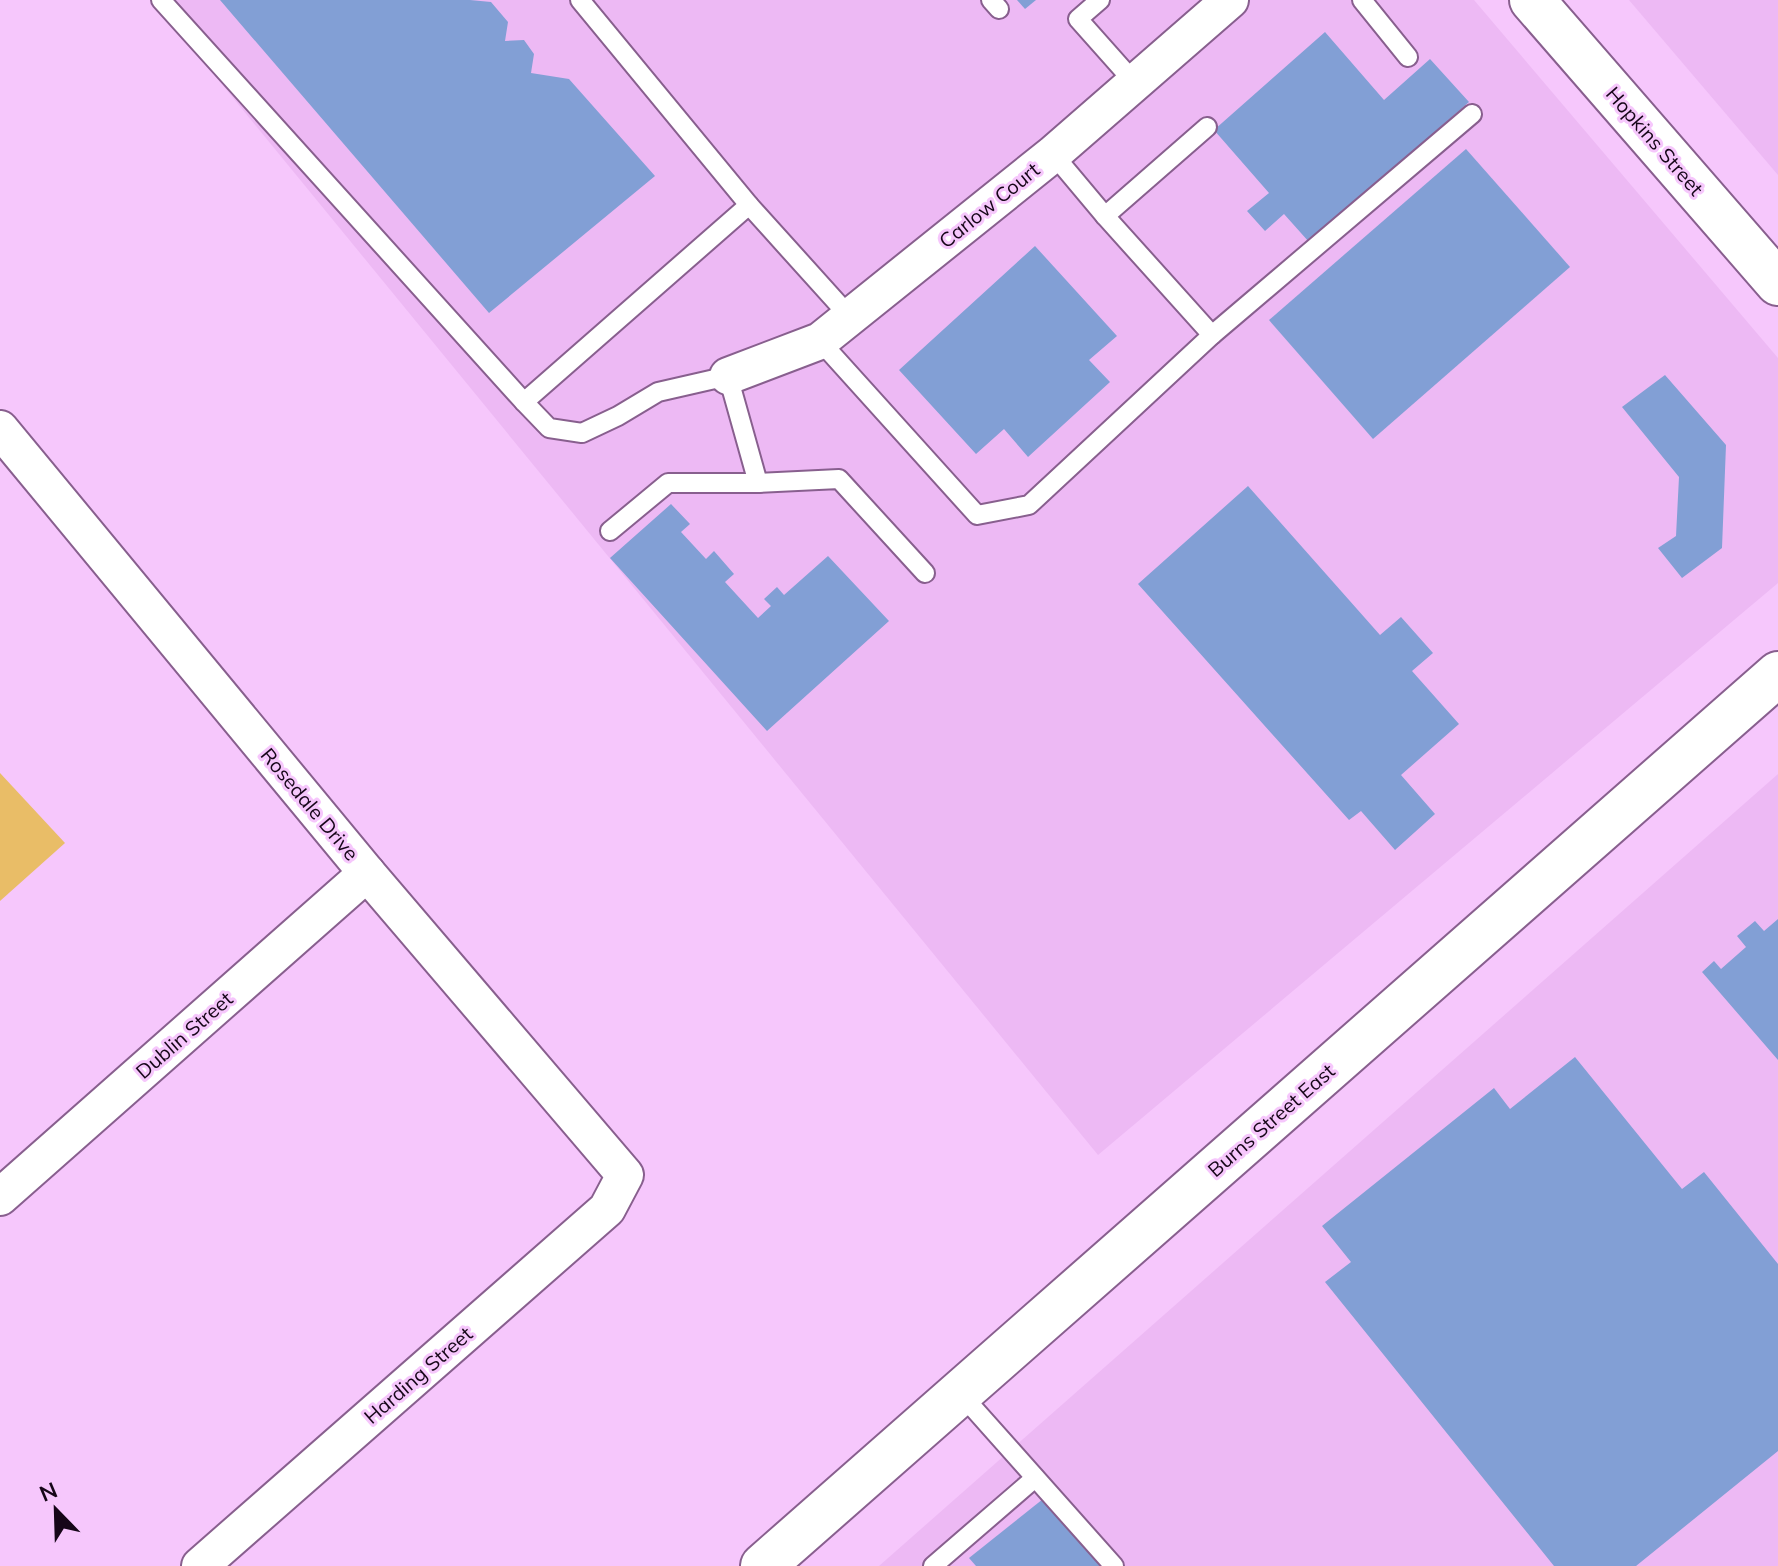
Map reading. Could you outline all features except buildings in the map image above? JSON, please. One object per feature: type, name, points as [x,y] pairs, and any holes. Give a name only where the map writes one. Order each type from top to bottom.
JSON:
[{"type":"street","name":"Carlow Court","points":[[728,376],[820,341],[1053,154],[1230,0]]},
{"type":"street","name":"Hopkins Street","points":[[1532,0],[1778,283]]},
{"type":"street","name":"Rosedale Drive","points":[[0,429],[367,873],[625,1175]]},
{"type":"street","name":"Burns Street East","points":[[763,1566],[1778,674]]},
{"type":"street","name":"Dublin Street","points":[[0,1197],[367,873]]},
{"type":"street","name":"Harding Street","points":[[200,1566],[607,1209],[625,1175]]},
{"type":"lane","points":[[161,0],[549,428],[582,433],[658,392],[728,376],[758,483]]},
{"type":"lane","points":[[580,0],[749,205],[850,317]]},
{"type":"lane","points":[[1100,0],[1078,19],[1134,82]]},
{"type":"lane","points":[[1362,0],[1408,57]]},
{"type":"lane","points":[[820,341],[977,515],[1029,505],[1212,335],[1472,114]]},
{"type":"lane","points":[[1105,216],[1207,127]]},
{"type":"lane","points":[[1053,154],[1212,335]]},
{"type":"lane","points":[[524,402],[749,205]]},
{"type":"lane","points":[[610,531],[668,483],[839,479],[925,573]]},
{"type":"lane","points":[[960,1393],[1114,1566]]},
{"type":"lane","points":[[933,1566],[1035,1478]]},
{"type":"shaded area","points":[[153,0],[1474,0],[1778,358],[1778,583],[1098,1155]]},
{"type":"shaded area","points":[[1629,0],[1778,0],[1778,175]]},
{"type":"shaded area","points":[[0,773],[65,843],[0,901]]},
{"type":"shaded area","points":[[1778,774],[1778,1566],[879,1566]]}]
